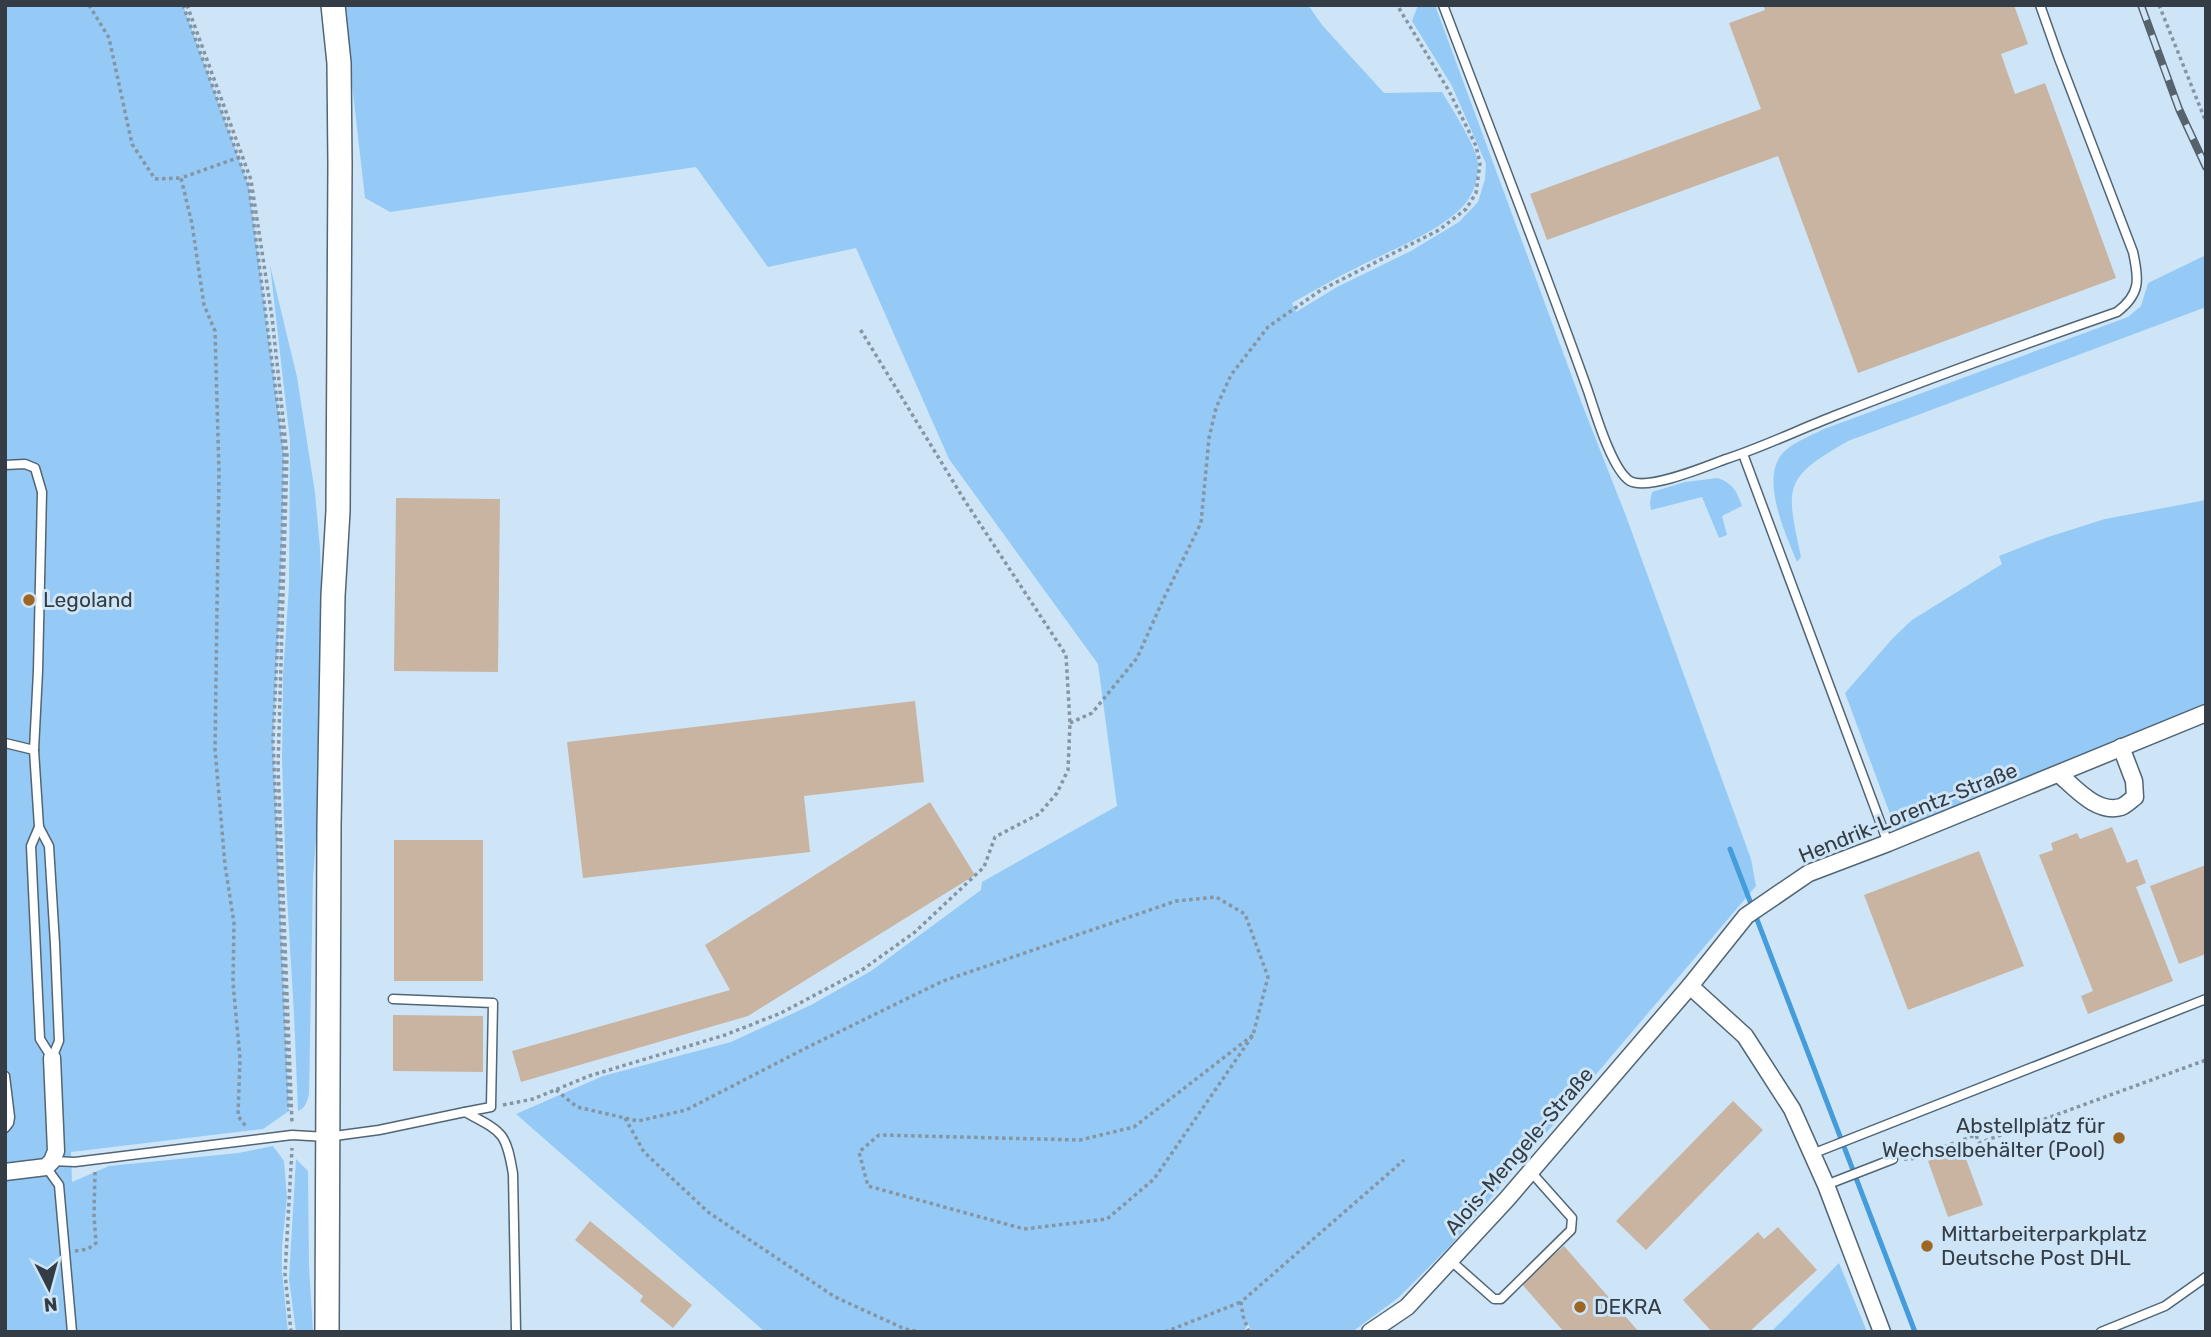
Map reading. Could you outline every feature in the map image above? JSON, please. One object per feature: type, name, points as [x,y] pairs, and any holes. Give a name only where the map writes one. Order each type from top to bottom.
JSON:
[{"type":"main road","points":[[327,1332],[330,786],[333,596],[338,511],[340,165],[339,63],[333,5]]},
{"type":"street","name":"Hendrik-Lorentz-Straße","points":[[1690,986],[1746,916],[1809,873],[2206,713]]},
{"type":"street","points":[[2059,774],[2104,808],[2123,807],[2135,797],[2134,781],[2121,747]]},
{"type":"street","points":[[1690,986],[1745,1036],[1792,1110],[1826,1185],[1882,1332]]},
{"type":"street","name":"Alois-Mengele-Straße","points":[[1370,1332],[1407,1307],[1531,1172],[1690,986]]},
{"type":"street","points":[[5,1172],[49,1164],[56,1151],[52,1058]]},
{"type":"lane","points":[[1443,5],[1559,309],[1606,441],[1620,469],[1629,480],[1640,484],[1659,481],[1743,454],[1834,416],[2117,312],[2134,297],[2138,275],[2133,252],[2040,5]]},
{"type":"lane","points":[[1743,454],[1888,843]]},
{"type":"lane","points":[[5,465],[25,464],[35,468],[41,492],[34,750],[38,827],[31,846],[40,1039],[52,1058]]},
{"type":"lane","points":[[5,743],[34,750]]},
{"type":"lane","points":[[38,827],[49,846],[55,944],[59,1041],[52,1058]]},
{"type":"lane","points":[[72,1332],[59,1185],[49,1164],[292,1135],[327,1137],[379,1130],[491,1107],[493,1003],[393,999]]},
{"type":"lane","points":[[1812,1154],[2206,999]]},
{"type":"lane","points":[[5,1076],[10,1117],[5,1128]]},
{"type":"lane","points":[[466,1112],[499,1130],[509,1148],[513,1174],[516,1332]]},
{"type":"lane","points":[[1826,1185],[1893,1159]]},
{"type":"lane","points":[[1450,1260],[1494,1299],[1501,1299],[1572,1230],[1572,1218],[1531,1172]]},
{"type":"lane","points":[[2101,1332],[2165,1306],[2206,1277]]},
{"type":"path","points":[[89,5],[109,38],[132,144],[155,179],[181,178],[243,156]]},
{"type":"path","points":[[185,5],[251,180],[265,266],[287,455],[278,767],[292,1135],[285,1274],[291,1332]]},
{"type":"path","points":[[185,5],[249,187],[284,454],[273,741],[289,1111]]},
{"type":"path","points":[[1070,723],[1092,713],[1137,658],[1201,523],[1209,438],[1216,408],[1231,375],[1259,338],[1268,327],[1321,290],[1439,230],[1466,209],[1476,193],[1480,163],[1476,146],[1449,91],[1397,5]]},
{"type":"path","points":[[2159,5],[2206,122]]},
{"type":"path","points":[[181,178],[192,225],[204,305],[215,331],[219,473],[215,749],[225,865],[234,923],[233,983],[240,1058],[238,1116],[253,1136]]},
{"type":"path","points":[[491,1107],[533,1099],[589,1076],[726,1035],[781,1013],[862,970],[915,932],[984,867],[995,838],[1039,814],[1057,793],[1068,770],[1070,723],[1066,655],[965,501],[860,329]]},
{"type":"path","points":[[556,1090],[577,1107],[638,1121],[686,1110],[943,981],[1176,901],[1216,897],[1245,914],[1268,977],[1253,1035],[1154,1179],[1107,1219],[1024,1229],[868,1186],[859,1152],[879,1135],[1080,1140],[1134,1128],[1253,1035]]},
{"type":"path","points":[[1893,1159],[1911,1159],[1976,1135],[1979,1143],[2206,1060]]},
{"type":"path","points":[[625,1118],[644,1152],[708,1212],[835,1297],[905,1329],[920,1332]]},
{"type":"path","points":[[66,1252],[88,1249],[96,1243],[95,1160]]},
{"type":"path","points":[[1165,1332],[1241,1302],[1404,1160]]},
{"type":"path","points":[[1241,1302],[1249,1332]]},
{"type":"shaded area","points":[[5,5],[183,5],[249,187],[284,454],[273,741],[289,1111],[263,1129],[71,1152],[72,1182],[109,1166],[238,1153],[273,1146],[284,1161],[287,1197],[282,1271],[288,1332],[5,1332]]},
{"type":"shaded area","points":[[343,5],[1308,5],[1322,25],[1384,93],[1442,92],[1473,148],[1478,169],[1476,183],[1468,200],[1446,221],[1292,303],[1296,312],[1337,287],[1411,251],[1459,222],[1478,202],[1485,179],[1486,164],[1452,86],[1412,21],[1418,5],[1435,5],[1751,859],[1756,886],[1451,1245],[1398,1298],[1352,1332],[1252,1332],[1248,1324],[1246,1332],[765,1332],[516,1114],[603,1076],[731,1042],[811,1005],[871,971],[981,890],[982,882],[1117,806],[1098,664],[949,459],[856,248],[768,267],[696,167],[390,212],[365,198]]},
{"type":"shaded area","points":[[2206,255],[2206,307],[1848,441],[1811,465],[1800,476],[1792,499],[1801,557],[1797,562],[1774,494],[1775,466],[1781,455],[1790,447],[1824,429],[2128,317],[2141,306],[2148,283]]},
{"type":"shaded area","points":[[270,265],[297,377],[315,493],[320,548],[322,618],[319,799],[313,877],[309,1094],[307,1102],[298,1111],[282,760],[283,675],[289,586],[290,441]]},
{"type":"shaded area","points":[[1718,478],[1734,489],[1742,506],[1722,516],[1727,535],[1719,538],[1702,497],[1651,510],[1652,492],[1685,482]]},
{"type":"shaded area","points":[[2206,500],[2206,706],[1896,830],[1845,693],[1893,638],[1912,620],[2002,564],[1999,556],[2105,519]]},
{"type":"shaded area","points":[[296,1159],[308,1171],[313,1332],[296,1332],[289,1279]]},
{"type":"shaded area","points":[[1839,1263],[1867,1332],[1771,1332]]},
{"type":"building","points":[[1763,5],[2014,5],[2028,44],[2001,54],[2015,94],[2045,83],[2116,278],[1858,373],[1778,156],[1547,240],[1530,194],[1761,109],[1729,23],[1765,10]]},
{"type":"building","points":[[396,498],[500,499],[498,672],[394,671]]},
{"type":"building","points":[[915,701],[924,782],[804,796],[810,852],[583,878],[567,742]]},
{"type":"building","points":[[930,802],[975,875],[748,1016],[521,1082],[512,1051],[730,990],[705,945]]},
{"type":"building","points":[[2112,827],[2127,863],[2137,859],[2146,883],[2136,887],[2173,981],[2088,1014],[2081,996],[2093,991],[2039,855],[2053,850],[2051,843],[2077,833],[2080,839]]},
{"type":"building","points":[[394,840],[483,840],[483,981],[394,981]]},
{"type":"building","points":[[1979,851],[2024,966],[1908,1010],[1864,895]]},
{"type":"building","points":[[2206,865],[2206,954],[2179,964],[2150,886]]},
{"type":"building","points":[[393,1015],[483,1016],[483,1072],[393,1071]]},
{"type":"building","points":[[1733,1101],[1763,1130],[1646,1250],[1616,1221]]},
{"type":"building","points":[[1962,1148],[1983,1205],[1948,1217],[1928,1161]]},
{"type":"building","points":[[590,1221],[692,1305],[673,1328],[640,1301],[643,1296],[575,1240]]},
{"type":"building","points":[[1778,1227],[1817,1270],[1749,1332],[1712,1332],[1683,1300],[1758,1232],[1764,1239]]},
{"type":"building","name":"DEKRA","points":[[1564,1246],[1639,1332],[1564,1332],[1521,1283]]},
{"type":"waterway","points":[[1730,849],[1915,1332]]},
{"type":"railway","points":[[2141,5],[2179,109],[2206,167]]},
{"type":"place","name":"Legoland","points":[[29,600]]},
{"type":"place","name":"Abstellplatz für Wechselbehälter (Pool)","points":[[2119,1138]]},
{"type":"place","name":"Mittarbeiterparkplatz Deutsche Post DHL","points":[[1927,1246]]},
{"type":"place","name":"DEKRA","points":[[1580,1307]]}]
